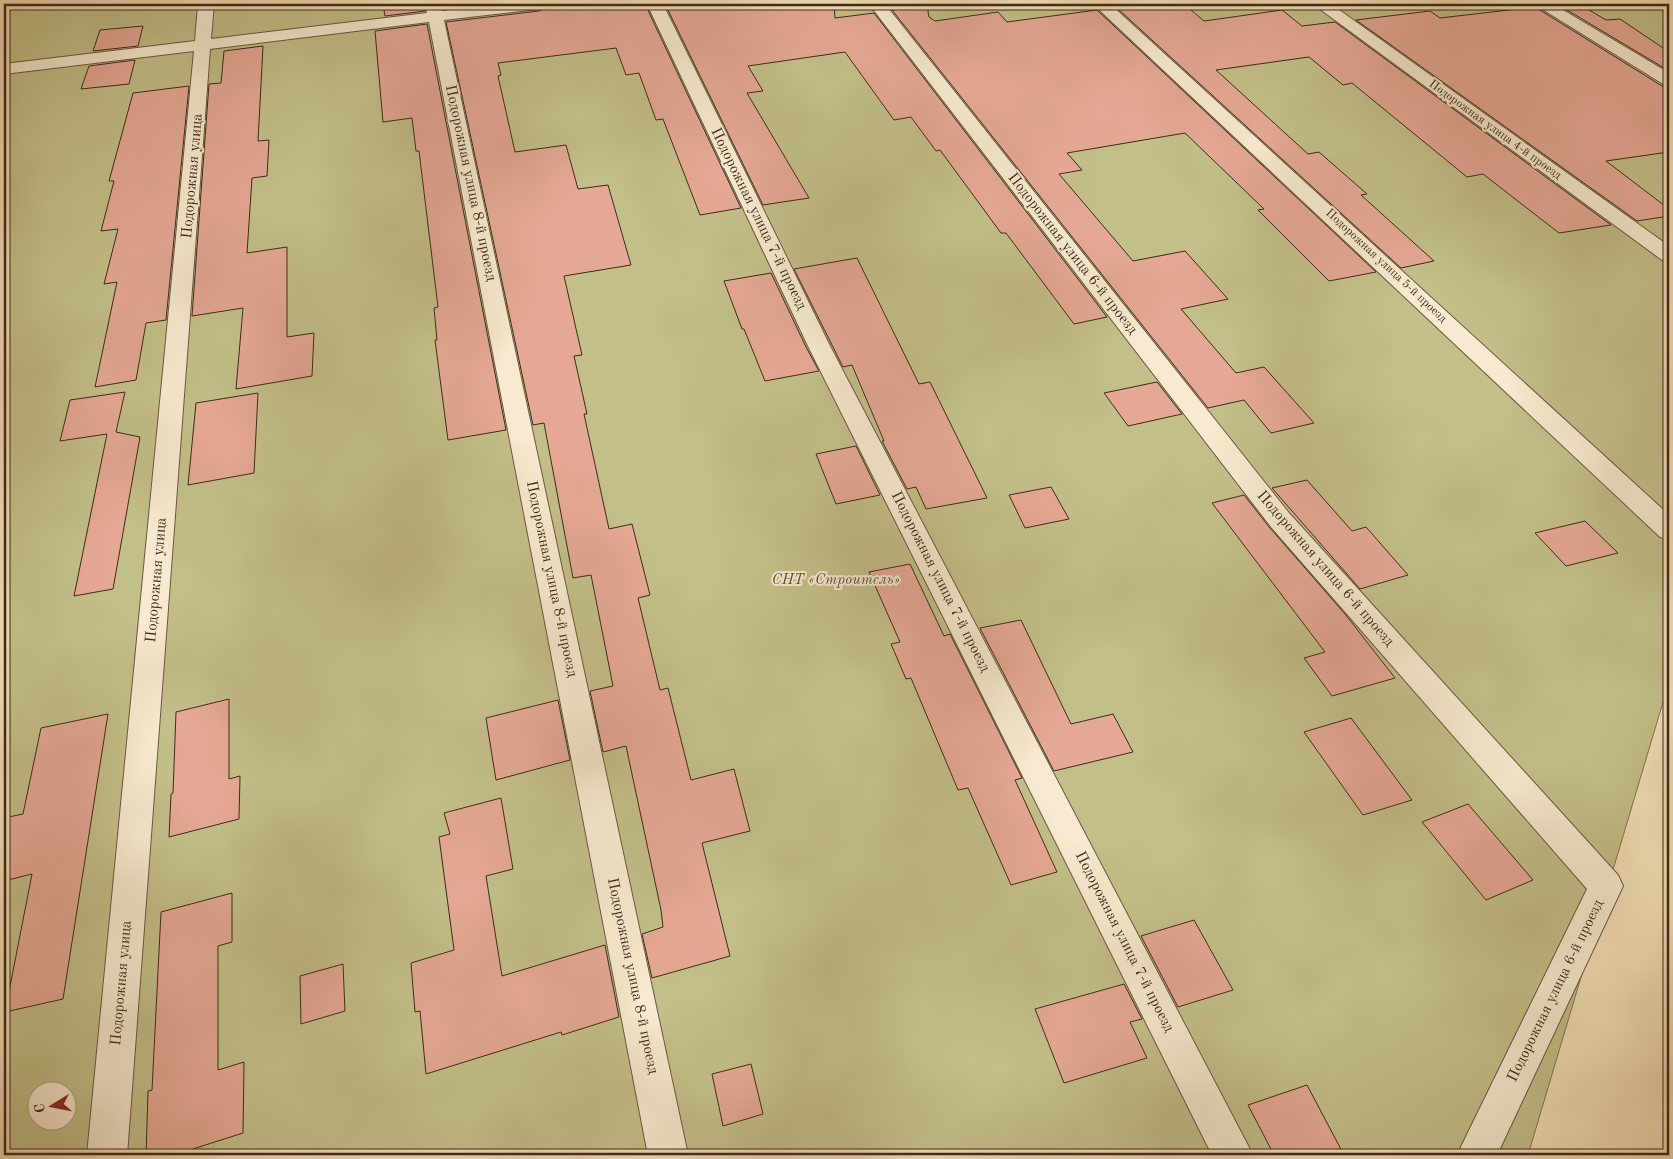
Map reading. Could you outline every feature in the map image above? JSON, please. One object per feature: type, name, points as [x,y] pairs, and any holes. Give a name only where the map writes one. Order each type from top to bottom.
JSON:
[{"type":"street","name":"Подорожная улица","points":[[107,1155],[204,45],[206,4]]},
{"type":"street","points":[[4,69],[204,45],[434,11],[539,4]]},
{"type":"street","name":"Подорожная улица 7-й проезд","points":[[655,4],[819,346],[1233,1155]]},
{"type":"street","name":"Подорожная улица 6-й проезд","points":[[876,4],[1280,520],[1606,886],[1478,1155]]},
{"type":"street","name":"Подорожная улица 5-й проезд","points":[[1102,4],[1669,530]]},
{"type":"street","name":"Подорожная улица 4-й проезд","points":[[1321,4],[1669,256]]},
{"type":"street","points":[[1542,4],[1669,80]]},
{"type":"street","name":"Подорожная улица 8-й проезд","points":[[434,11],[668,1155]]},
{"type":"green space","name":"СНТ «Строитель»","points":[[4,4],[1669,4],[1669,682],[1528,1155],[4,1155]]},
{"type":"building","points":[[383,4],[423,4],[425,11],[385,16]]},
{"type":"building","points":[[578,4],[645,4],[741,208],[700,215],[663,119],[656,120],[639,73],[626,75],[616,48],[498,63],[501,75],[498,76],[515,152],[566,145],[578,189],[608,185],[631,265],[564,276],[582,355],[574,356],[587,414],[584,414],[609,529],[632,524],[650,595],[638,598],[660,690],[668,688],[691,780],[734,769],[750,831],[702,843],[730,956],[652,978],[642,934],[663,927],[661,910],[626,746],[603,752],[590,691],[613,686],[591,575],[573,578],[544,423],[533,425],[446,22],[539,11],[545,8]]},
{"type":"building","points":[[665,4],[834,4],[835,18],[874,13],[1107,317],[1074,324],[1006,233],[1001,233],[940,150],[936,151],[911,117],[894,120],[845,52],[748,66],[763,91],[747,93],[809,198],[763,205]]},
{"type":"building","points":[[1148,4],[1184,4],[1204,21],[1282,10],[1302,26],[1335,22],[1611,225],[1559,233],[1483,174],[1467,177],[1352,83],[1343,85],[1309,57],[1216,70],[1308,154],[1319,152],[1367,194],[1361,195],[1434,261],[1401,268],[1117,8]]},
{"type":"building","points":[[1557,4],[1579,4],[1606,20],[1620,19],[1669,52],[1669,71]]},
{"type":"building","points":[[927,6],[929,17],[935,21],[998,12],[1007,22],[1097,10],[1376,272],[1329,281],[1258,210],[1264,209],[1185,133],[1067,153],[1082,170],[1059,174],[1133,261],[1185,251],[1228,299],[1181,309],[1236,373],[1264,367],[1314,423],[1271,433],[1244,400],[1208,408],[892,10]]},
{"type":"building","points":[[1535,7],[1662,86],[1669,87],[1669,152],[1606,161],[1669,209],[1669,216],[1637,221],[1356,20],[1430,11],[1440,18]]},
{"type":"building","points":[[427,24],[506,430],[448,440],[435,340],[437,340],[434,308],[438,307],[419,151],[416,151],[412,118],[383,122],[375,31]]},
{"type":"building","points":[[143,26],[138,46],[93,51],[100,30]]},
{"type":"building","points":[[263,46],[258,141],[269,140],[267,176],[252,178],[247,253],[287,247],[287,337],[314,333],[312,376],[236,389],[243,308],[192,316],[209,84],[221,83],[224,51]]},
{"type":"building","points":[[135,60],[129,84],[81,89],[89,66]]},
{"type":"building","points":[[189,86],[166,320],[146,323],[136,380],[95,387],[117,282],[104,284],[118,229],[101,231],[114,181],[109,181],[133,93]]},
{"type":"building","points":[[857,258],[919,384],[930,382],[987,498],[926,509],[916,487],[907,489],[882,441],[884,441],[852,365],[843,367],[794,269]]},
{"type":"building","points":[[771,273],[819,371],[765,381],[744,329],[742,329],[724,281]]},
{"type":"building","points":[[1157,382],[1182,414],[1128,426],[1104,393]]},
{"type":"building","points":[[125,392],[116,432],[140,437],[113,589],[74,596],[107,434],[60,441],[70,400]]},
{"type":"building","points":[[258,393],[254,473],[188,485],[196,403]]},
{"type":"building","points":[[856,446],[880,495],[836,504],[816,454]]},
{"type":"building","points":[[1307,480],[1352,531],[1366,527],[1408,575],[1360,589],[1272,488]]},
{"type":"building","points":[[1051,487],[1069,519],[1025,528],[1009,495]]},
{"type":"building","points":[[1244,495],[1270,528],[1345,614],[1395,678],[1332,696],[1304,658],[1325,652],[1212,503]]},
{"type":"building","points":[[1585,521],[1618,553],[1566,566],[1535,533]]},
{"type":"building","points":[[910,564],[944,636],[950,634],[1022,778],[1015,780],[1057,872],[1011,885],[968,788],[958,790],[911,678],[906,679],[891,644],[900,642],[869,572]]},
{"type":"building","points":[[1021,620],[1071,724],[1113,714],[1133,752],[1054,771],[980,628]]},
{"type":"building","points":[[229,699],[229,779],[240,776],[239,819],[169,837],[171,794],[173,793],[176,712]]},
{"type":"building","points":[[558,700],[570,760],[496,780],[486,718]]},
{"type":"building","points":[[108,714],[63,999],[5,1012],[32,874],[4,881],[4,818],[23,814],[41,728]]},
{"type":"building","points":[[1351,718],[1412,800],[1363,815],[1304,732]]},
{"type":"building","points":[[501,798],[513,869],[486,876],[502,976],[605,945],[619,1017],[562,1035],[561,1032],[426,1074],[420,1011],[415,1012],[411,963],[454,950],[439,837],[450,834],[444,813]]},
{"type":"building","points":[[1468,804],[1533,880],[1486,900],[1422,822]]},
{"type":"building","points":[[232,893],[232,942],[218,946],[218,1070],[244,1062],[243,1133],[174,1155],[146,1155],[148,1091],[152,1090],[161,912]]},
{"type":"building","points":[[1194,920],[1233,990],[1178,1007],[1141,936]]},
{"type":"building","points":[[343,964],[345,1011],[301,1024],[300,976]]},
{"type":"building","points":[[1124,984],[1142,1019],[1130,1022],[1147,1058],[1064,1083],[1035,1009]]},
{"type":"building","points":[[751,1064],[763,1114],[723,1126],[712,1074]]},
{"type":"building","points":[[1307,1085],[1344,1155],[1274,1155],[1248,1105]]}]
